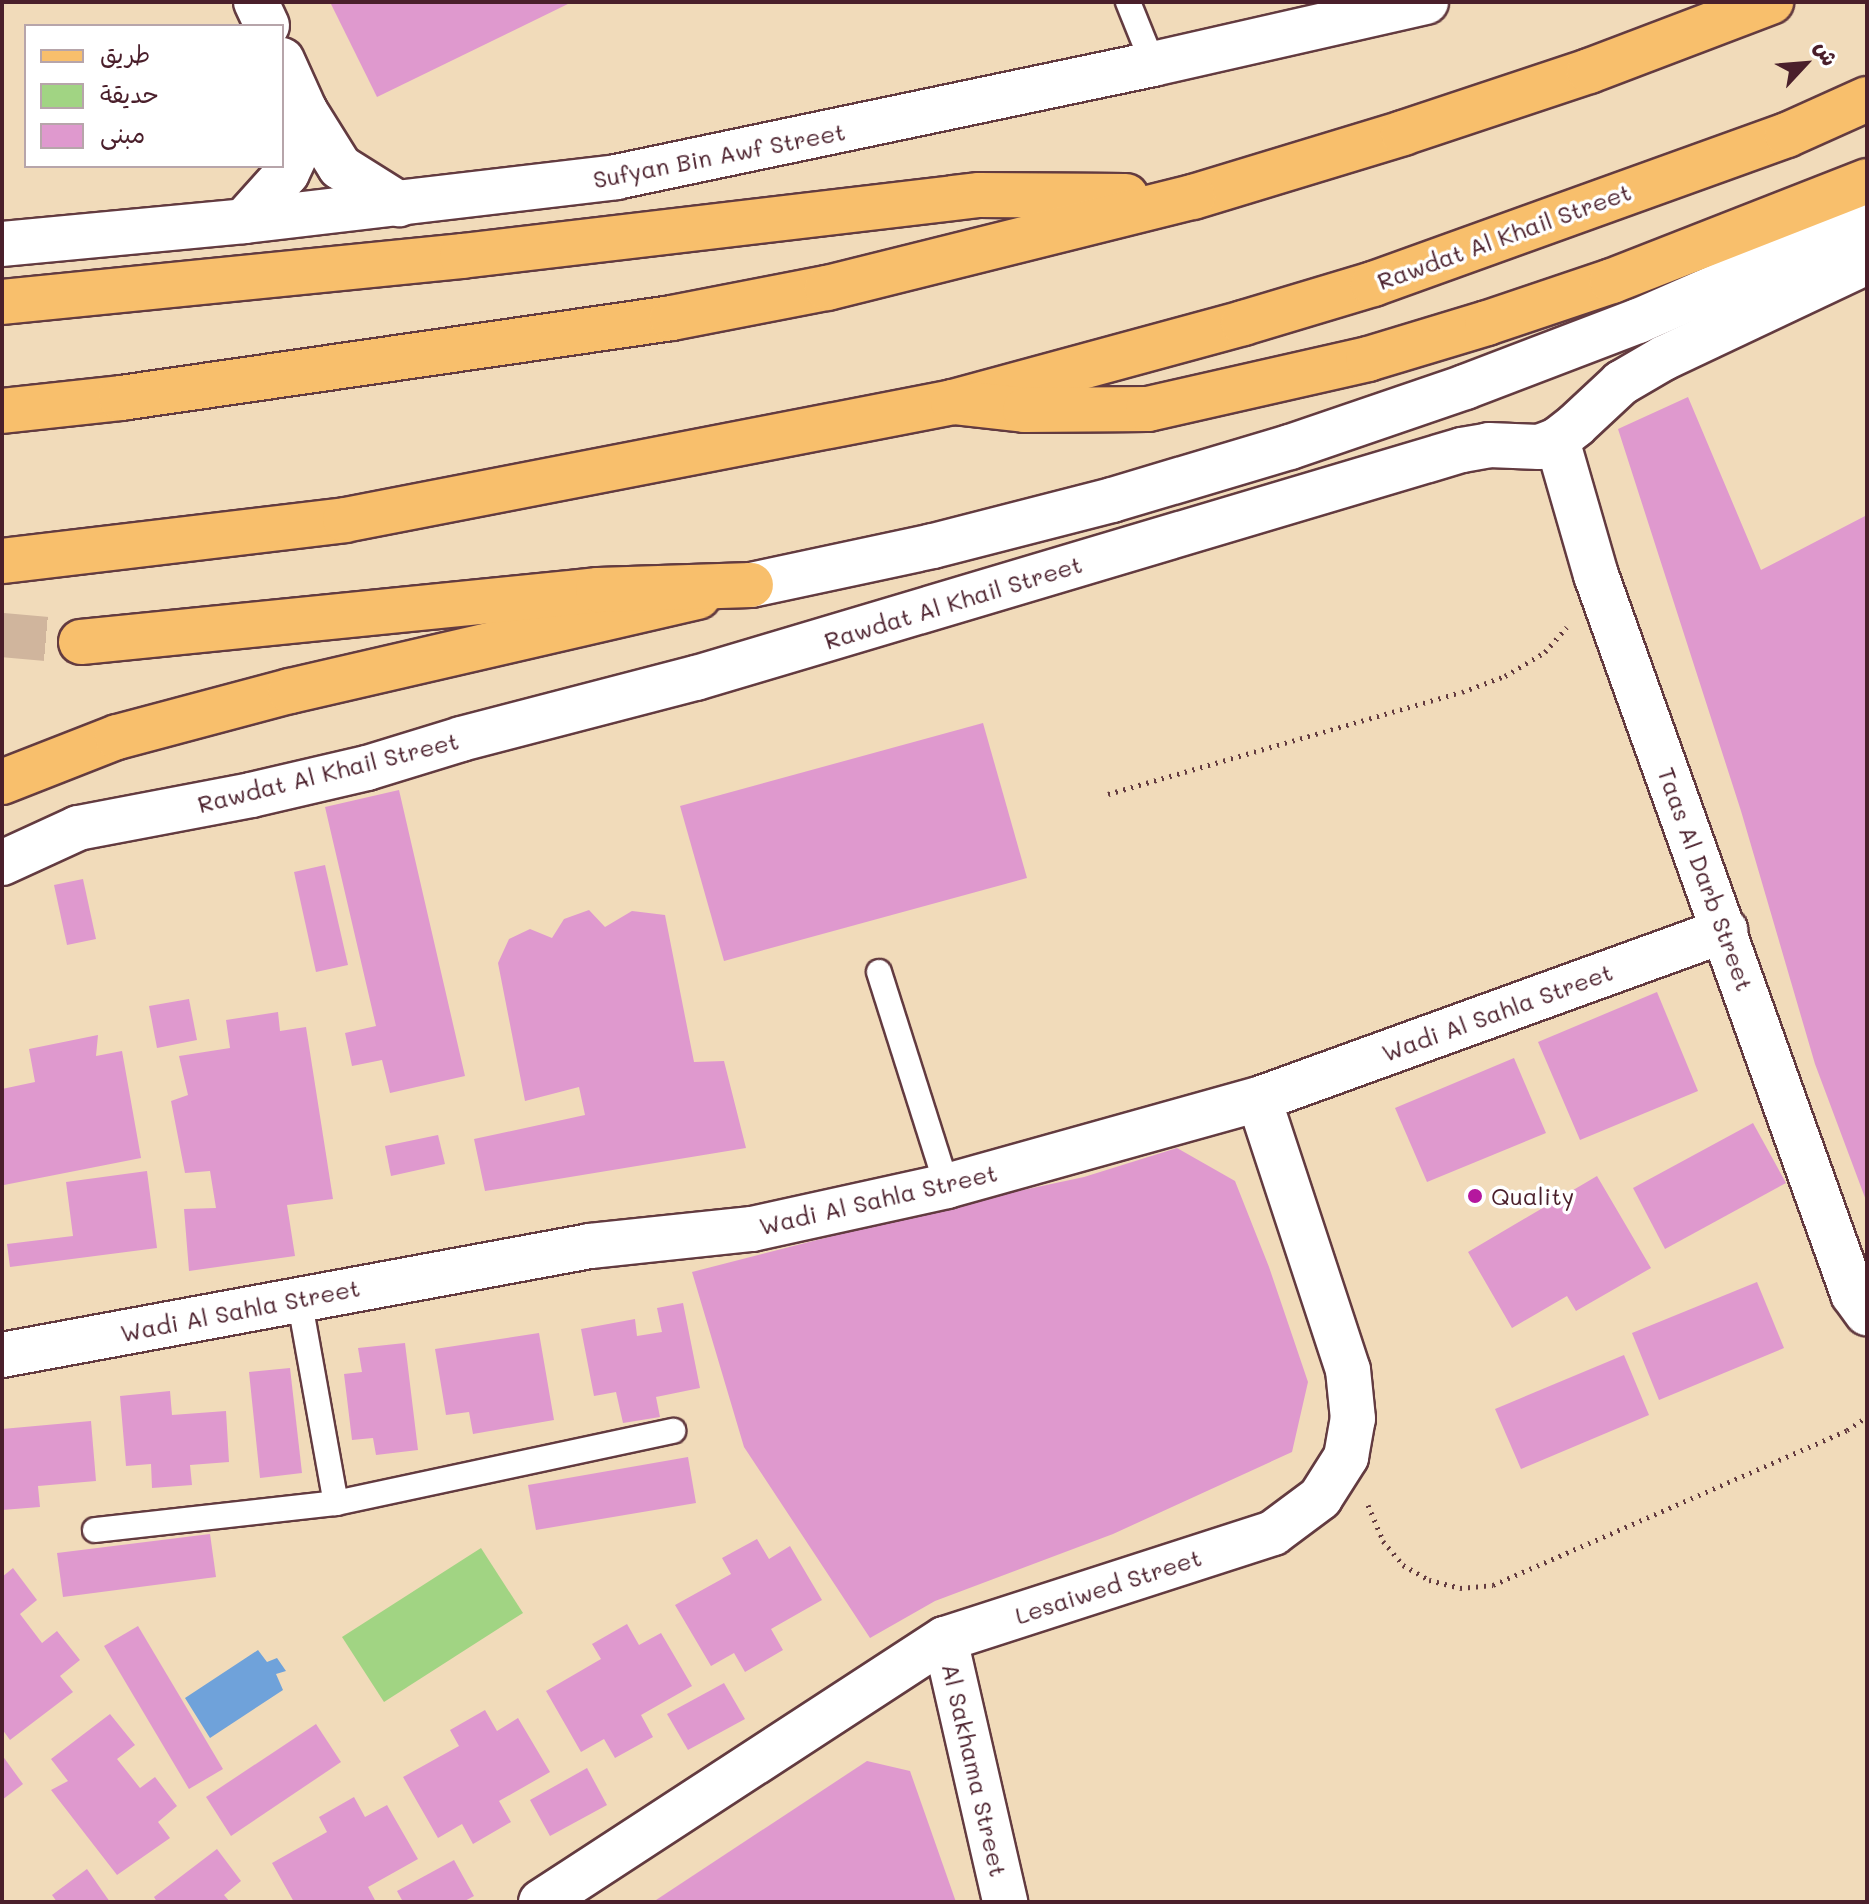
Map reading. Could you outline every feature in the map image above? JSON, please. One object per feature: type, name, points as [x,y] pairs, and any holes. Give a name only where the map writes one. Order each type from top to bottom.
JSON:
[{"type":"main road","points":[[2,411],[121,398],[672,318],[827,288],[1193,197],[1575,76],[1771,2]]},
{"type":"main road","name":"Rawdat Al Khail Street","points":[[2,561],[345,520],[953,402],[1373,284],[1787,135],[1867,99]]},
{"type":"main road","points":[[953,402],[1025,410],[1148,409],[1368,359],[1598,286],[1867,181]]},
{"type":"main road","points":[[2,302],[462,256],[979,195],[1193,197]]},
{"type":"main road","points":[[81,642],[598,590],[751,585]]},
{"type":"main road","points":[[2,782],[117,737],[290,691],[751,585]]},
{"type":"street","points":[[256,2],[266,24]]},
{"type":"street","name":"Sufyan Bin Awf Street","points":[[2,244],[244,221],[616,177],[1153,64],[1426,2]]},
{"type":"street","points":[[284,64],[305,111],[340,167],[399,204]]},
{"type":"street","points":[[244,221],[287,173],[297,152],[305,111]]},
{"type":"street","points":[[751,585],[948,542],[1112,500],[1290,447],[1465,387],[1638,321],[1867,221]]},
{"type":"street","points":[[1557,440],[1621,383],[1664,358],[1867,262]]},
{"type":"street","name":"Taas Al Darb Street","points":[[1557,440],[1596,575],[1853,1294],[1867,1313]]},
{"type":"street","name":"Rawdat Al Khail Street","points":[[2,863],[78,828],[251,795],[367,768],[461,739],[696,678],[1462,450],[1489,445],[1539,447],[1557,440]]},
{"type":"street","name":"Wadi Al Sahla Street","points":[[2,1355],[590,1246],[752,1229],[947,1186],[1259,1099],[1725,930]]},
{"type":"street","name":"Lesaiwed Street","points":[[541,1902],[945,1639],[1273,1533],[1320,1498],[1346,1457],[1353,1419],[1348,1370],[1259,1099]]},
{"type":"street","name":"Al Sakhama Street","points":[[945,1639],[1005,1902]]},
{"type":"lane","points":[[1128,2],[1153,64]]},
{"type":"lane","points":[[879,972],[947,1186]]},
{"type":"lane","points":[[299,1298],[336,1503]]},
{"type":"lane","points":[[95,1530],[336,1503],[673,1431]]},
{"type":"path","points":[[1108,794],[1462,692],[1505,676],[1545,652],[1576,617],[1596,575]]},
{"type":"path","points":[[1346,1457],[1383,1541],[1403,1565],[1429,1580],[1460,1588],[1493,1585],[1847,1430],[1867,1417]]},
{"type":"green space","points":[[481,1548],[523,1613],[384,1702],[342,1637]]},
{"type":"water","points":[[258,1650],[267,1662],[277,1658],[286,1671],[276,1674],[283,1690],[210,1738],[185,1698]]},
{"type":"building","points":[[330,2],[572,2],[377,97]]},
{"type":"building","points":[[1688,397],[1761,570],[1867,515],[1867,1203],[1815,1064],[1741,811],[1618,429]]},
{"type":"building","points":[[983,723],[1027,878],[724,961],[680,806]]},
{"type":"building","points":[[399,790],[465,1076],[390,1093],[382,1060],[352,1066],[345,1033],[376,1026],[325,807]]},
{"type":"building","points":[[325,865],[348,965],[316,972],[294,872]]},
{"type":"building","points":[[83,879],[96,939],[67,945],[54,885]]},
{"type":"building","points":[[589,910],[605,927],[632,911],[665,915],[694,1062],[724,1061],[746,1148],[485,1191],[474,1139],[585,1115],[579,1087],[525,1101],[498,963],[509,939],[530,929],[552,938],[564,919]]},
{"type":"building","points":[[1657,992],[1698,1091],[1580,1140],[1538,1042]]},
{"type":"building","points":[[189,999],[197,1040],[157,1048],[149,1006]]},
{"type":"building","points":[[278,1012],[280,1031],[306,1027],[333,1199],[287,1205],[295,1256],[189,1271],[184,1209],[216,1208],[210,1171],[185,1173],[171,1101],[188,1095],[179,1056],[230,1048],[226,1020]]},
{"type":"building","points":[[98,1035],[96,1056],[122,1051],[141,1158],[4,1185],[2,1089],[35,1082],[29,1049]]},
{"type":"building","points":[[1514,1058],[1546,1133],[1427,1182],[1395,1108]]},
{"type":"building","points":[[1753,1123],[1786,1183],[1665,1249],[1633,1188]]},
{"type":"building","points":[[438,1135],[445,1164],[391,1176],[385,1146]]},
{"type":"building","points":[[1177,1148],[1235,1181],[1269,1267],[1308,1382],[1292,1452],[1113,1534],[935,1601],[870,1638],[744,1447],[692,1272],[966,1202],[1084,1177]]},
{"type":"building","points":[[147,1171],[157,1248],[10,1267],[7,1244],[73,1236],[66,1182]]},
{"type":"building","points":[[1597,1176],[1651,1268],[1576,1311],[1567,1296],[1512,1328],[1468,1252]]},
{"type":"building","points":[[1757,1282],[1784,1348],[1659,1400],[1632,1333]]},
{"type":"building","points":[[683,1303],[700,1388],[656,1397],[660,1417],[623,1423],[616,1392],[594,1396],[581,1329],[635,1319],[637,1336],[662,1332],[657,1308]]},
{"type":"building","points":[[539,1333],[554,1420],[473,1434],[469,1412],[446,1415],[435,1349]]},
{"type":"building","points":[[405,1343],[418,1450],[376,1455],[373,1438],[352,1440],[344,1374],[362,1372],[358,1348]]},
{"type":"building","points":[[1624,1355],[1649,1415],[1521,1469],[1495,1409]]},
{"type":"building","points":[[290,1368],[302,1473],[260,1478],[249,1372]]},
{"type":"building","points":[[170,1391],[172,1415],[226,1411],[229,1462],[190,1465],[192,1485],[152,1488],[151,1464],[126,1466],[120,1396]]},
{"type":"building","points":[[91,1421],[96,1481],[38,1486],[40,1507],[2,1510],[2,1429]]},
{"type":"building","points":[[688,1457],[696,1503],[536,1530],[528,1485]]},
{"type":"building","points":[[210,1534],[216,1577],[63,1597],[57,1553]]},
{"type":"building","points":[[757,1539],[769,1559],[790,1546],[822,1600],[771,1629],[783,1650],[745,1672],[734,1653],[711,1666],[675,1605],[731,1574],[722,1558]]},
{"type":"building","points":[[13,1568],[37,1600],[20,1614],[42,1643],[57,1631],[80,1660],[60,1676],[73,1692],[10,1740],[2,1729],[2,1577]]},
{"type":"building","points":[[627,1624],[639,1645],[661,1633],[692,1686],[641,1715],[653,1737],[615,1758],[604,1739],[581,1752],[546,1691],[601,1659],[592,1644]]},
{"type":"building","points":[[138,1626],[223,1769],[189,1789],[104,1646]]},
{"type":"building","points":[[724,1683],[745,1719],[688,1750],[667,1714]]},
{"type":"building","points":[[485,1710],[497,1731],[518,1718],[550,1772],[499,1801],[511,1822],[473,1844],[462,1824],[438,1838],[403,1777],[459,1746],[450,1730]]},
{"type":"building","points":[[110,1714],[135,1745],[117,1759],[140,1788],[155,1777],[177,1806],[158,1822],[170,1838],[117,1875],[51,1790],[68,1781],[51,1759]]},
{"type":"building","points":[[316,1724],[341,1762],[231,1836],[206,1797]]},
{"type":"building","points":[[2,1755],[23,1784],[2,1800]]},
{"type":"building","points":[[867,1761],[910,1771],[956,1902],[653,1902]]},
{"type":"building","points":[[587,1768],[607,1805],[550,1836],[530,1800]]},
{"type":"building","points":[[354,1797],[365,1817],[387,1805],[418,1859],[368,1887],[376,1902],[294,1902],[272,1863],[327,1832],[319,1817]]},
{"type":"building","points":[[217,1849],[241,1881],[224,1895],[230,1902],[157,1902],[154,1897]]},
{"type":"building","points":[[454,1860],[474,1896],[463,1902],[403,1902],[397,1891]]},
{"type":"building","points":[[87,1869],[110,1902],[57,1902],[52,1895]]},
{"type":"tunnel","points":[[2,635],[81,642]]},
{"type":"place","name":"Quality","points":[[1475,1196]]}]
